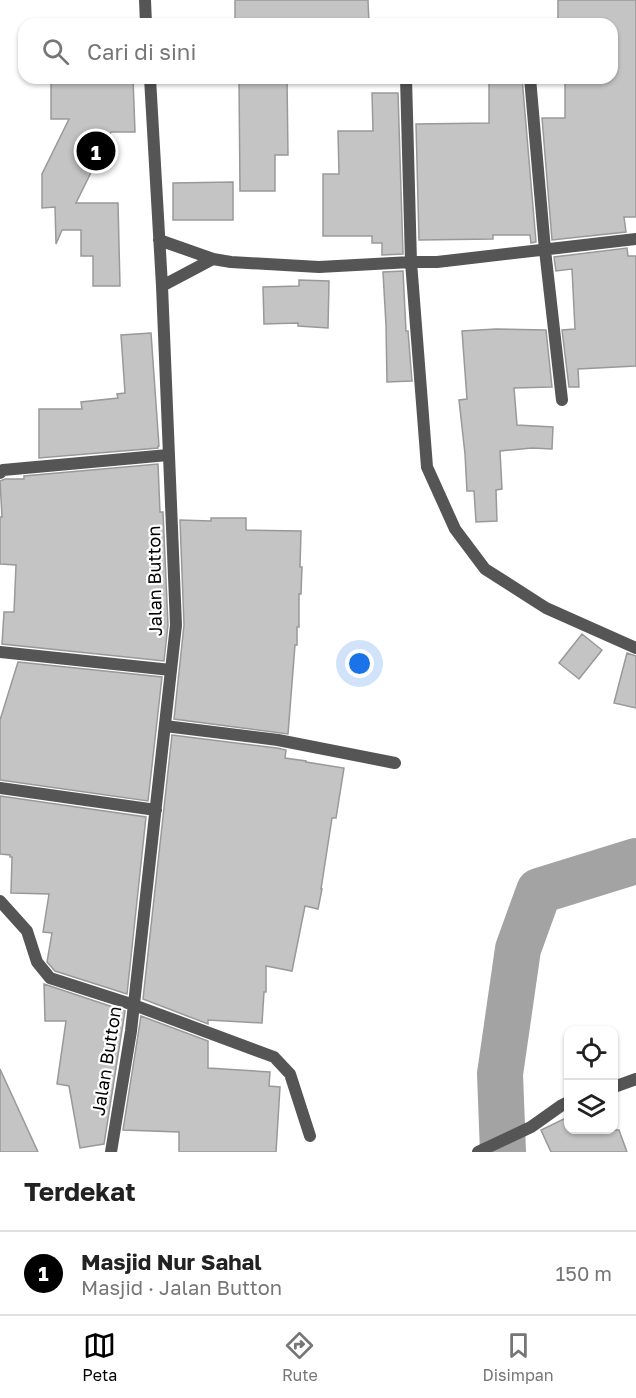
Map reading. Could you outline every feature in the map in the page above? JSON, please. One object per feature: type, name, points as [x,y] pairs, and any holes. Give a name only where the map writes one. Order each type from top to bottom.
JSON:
[{"type":"street","points":[[145,0],[146,18]]},
{"type":"street","name":"Jalan Button","points":[[111,1152],[134,1005],[176,625],[162,286],[150,84]]},
{"type":"street","points":[[406,84],[411,262],[427,467],[455,529],[484,568],[546,608],[636,648]]},
{"type":"street","points":[[531,84],[545,250],[562,400]]},
{"type":"street","points":[[159,240],[213,259],[319,267],[437,262],[636,239]]},
{"type":"street","points":[[162,286],[213,259]]},
{"type":"street","points":[[0,473],[3,470],[168,455]]},
{"type":"street","points":[[0,652],[171,670]]},
{"type":"street","points":[[165,726],[278,740],[395,763]]},
{"type":"street","points":[[0,788],[156,810]]},
{"type":"street","points":[[0,901],[27,931],[37,962],[50,978],[134,1005],[274,1057],[290,1074],[310,1136]]},
{"type":"street","points":[[618,1086],[636,1079]]},
{"type":"street","points":[[478,1152],[531,1127],[564,1104]]},
{"type":"building","points":[[235,0],[368,0],[369,18],[235,18]]},
{"type":"building","points":[[558,0],[636,0],[636,217],[624,217],[626,232],[552,240],[542,118],[565,118],[565,84],[618,84],[618,18],[558,18]]},
{"type":"building","points":[[51,84],[133,84],[135,132],[111,132],[76,203],[118,203],[120,286],[93,286],[93,256],[81,256],[81,230],[62,230],[56,244],[55,207],[42,208],[42,174],[69,119],[51,119]]},
{"type":"building","points":[[239,84],[287,84],[288,155],[275,155],[275,191],[240,191]]},
{"type":"building","points":[[489,84],[523,84],[536,242],[531,243],[530,235],[493,235],[493,239],[419,240],[416,124],[489,123]]},
{"type":"building","points":[[372,93],[398,93],[403,254],[382,255],[382,243],[372,243],[372,236],[323,236],[323,174],[339,174],[338,131],[373,131]]},
{"type":"building","points":[[233,182],[233,220],[173,220],[173,183]]},
{"type":"building","points":[[627,248],[628,256],[636,256],[636,366],[578,369],[579,387],[569,387],[562,330],[575,329],[572,269],[556,271],[554,257]]},
{"type":"building","points":[[403,271],[406,331],[408,331],[412,381],[387,382],[383,272]]},
{"type":"building","points":[[299,280],[329,281],[328,328],[298,326],[298,323],[264,324],[263,287],[299,286]]},
{"type":"building","points":[[546,330],[552,387],[514,388],[517,425],[553,427],[552,449],[500,451],[502,489],[496,490],[497,521],[476,522],[474,491],[467,491],[459,400],[467,399],[462,331]]},
{"type":"building","points":[[151,333],[158,448],[39,458],[39,409],[82,409],[81,402],[118,398],[117,394],[125,393],[121,335]]},
{"type":"building","points":[[158,464],[160,512],[163,512],[168,625],[164,661],[2,644],[4,612],[14,612],[16,565],[0,564],[0,517],[2,517],[0,481],[24,479],[24,476]]},
{"type":"building","points":[[211,518],[246,518],[246,530],[301,531],[299,627],[297,627],[297,645],[295,645],[288,734],[174,719],[184,625],[180,520],[211,521]]},
{"type":"building","points":[[582,634],[602,650],[579,679],[559,663]]},
{"type":"building","points":[[627,653],[636,656],[636,708],[614,703]]},
{"type":"building","points":[[18,662],[162,677],[148,801],[0,780],[0,720]]},
{"type":"building","points":[[172,735],[277,748],[286,750],[285,758],[344,768],[336,818],[332,818],[318,909],[305,906],[292,971],[266,966],[266,992],[264,992],[262,1023],[208,1020],[208,1024],[143,999]]},
{"type":"building","points":[[0,796],[146,817],[127,994],[55,971],[47,962],[52,933],[43,932],[49,894],[11,893],[12,857],[0,854]]},
{"type":"building","points":[[44,984],[125,1011],[104,1144],[80,1148],[69,1086],[57,1084],[66,1021],[45,1021]]},
{"type":"building","points":[[141,1016],[208,1041],[208,1068],[270,1072],[269,1086],[280,1087],[276,1152],[179,1152],[179,1132],[123,1130]]},
{"type":"building","points":[[0,1069],[38,1152],[0,1152]]},
{"type":"building","points":[[564,1119],[564,1134],[618,1134],[619,1130],[627,1152],[551,1152],[541,1130]]},
{"type":"waterway","points":[[503,1152],[500,1074],[518,949],[539,891],[636,861]]},
{"type":"place","name":"Masjid Nur Sahal","points":[[96,151]]}]
